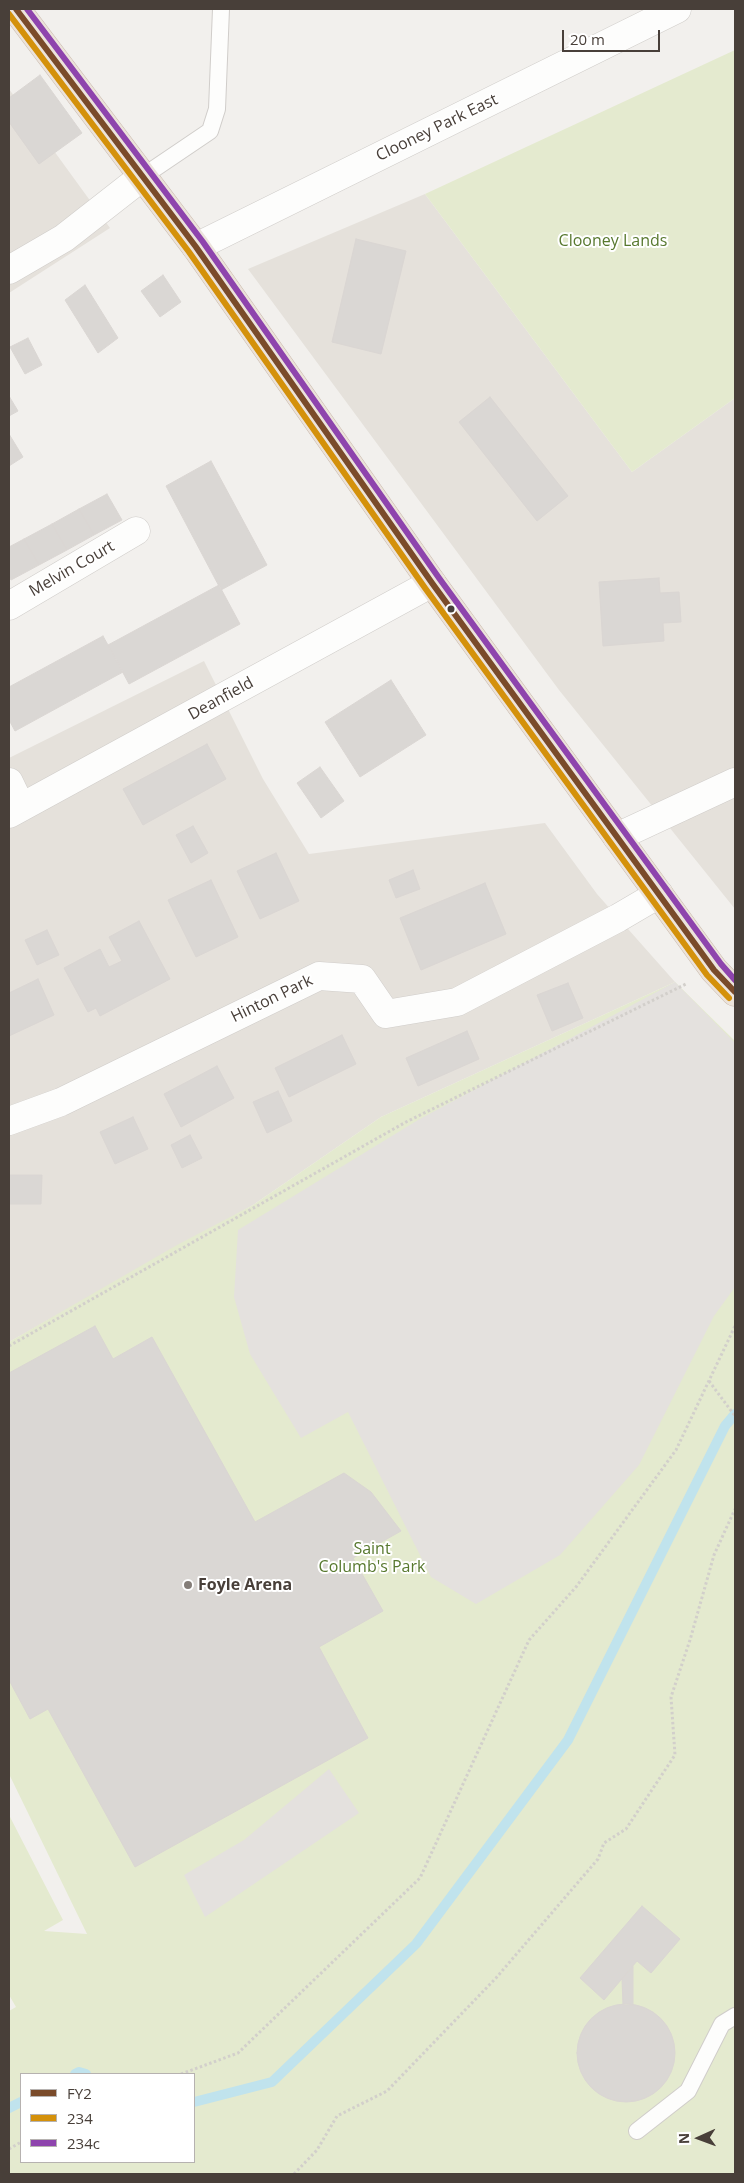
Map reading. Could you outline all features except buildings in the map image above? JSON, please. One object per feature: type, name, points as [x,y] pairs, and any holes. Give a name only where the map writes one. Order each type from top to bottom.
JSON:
[{"type":"highway","points":[[16,9],[196,247],[432,583],[714,970],[735,992]]},
{"type":"street","name":"Clooney Park East","points":[[196,247],[677,9]]},
{"type":"street","points":[[9,270],[64,238],[142,177]]},
{"type":"street","name":"Melvin Court","points":[[9,606],[136,531]]},
{"type":"street","name":"Deanfield","points":[[15,810],[432,583]]},
{"type":"street","points":[[9,782],[15,810]]},
{"type":"street","points":[[617,837],[735,782]]},
{"type":"street","name":"Hinton Park","points":[[9,1121],[61,1102],[319,976],[362,979],[386,1014],[458,1002],[660,894]]},
{"type":"lane","points":[[142,177],[210,131],[217,110],[221,9]]},
{"type":"lane","points":[[637,2130],[688,2091],[722,2024],[735,2016]]},
{"type":"path","points":[[9,1346],[406,1122],[714,970]]},
{"type":"path","points":[[184,2073],[238,2053],[420,1878],[529,1640],[576,1587],[676,1450],[735,1326]]},
{"type":"path","points":[[709,1381],[735,1416]]},
{"type":"path","points":[[294,2174],[317,2150],[337,2116],[387,2091],[496,1978],[598,1859],[604,1842],[626,1829],[632,1821],[675,1755],[671,1697],[690,1640],[714,1556],[735,1509]]},
{"type":"path","points":[[9,2149],[20,2143]]},
{"type":"shaded area","points":[[9,89],[110,228],[9,293]]},
{"type":"shaded area","points":[[425,194],[632,472],[735,398],[735,909],[559,690],[248,269]]},
{"type":"shaded area","points":[[204,661],[263,779],[309,854],[545,823],[597,894],[675,982],[381,1117],[253,1205],[9,1342],[9,758]]},
{"type":"shaded area","points":[[675,982],[735,1043],[735,1287],[714,1316],[639,1465],[560,1555],[476,1604],[431,1577],[348,1412],[301,1438],[250,1354],[234,1297],[238,1230],[418,1120]]},
{"type":"shaded area","points":[[329,1769],[359,1813],[205,1917],[184,1875],[244,1840]]},
{"type":"green space","name":"Clooney Lands","points":[[735,50],[735,398],[632,472],[425,194]]},
{"type":"green space","name":"Saint Columb's Park","points":[[675,982],[735,1041],[735,2174],[9,2174],[9,2011],[16,2007],[9,1995],[9,1815],[63,1920],[44,1931],[87,1934],[9,1774],[9,1342],[177,1245],[253,1205],[381,1117]]},
{"type":"waterway","points":[[195,2102],[272,2082],[416,1944],[568,1740],[725,1426],[735,1414]]},
{"type":"waterway","points":[[77,2073],[82,2073]]},
{"type":"waterway","points":[[9,2108],[20,2102]]},
{"type":"transit line","name":"FY2","points":[[16,9],[196,247],[432,583],[714,970],[735,992]]},
{"type":"transit line","name":"234c","points":[[27,9],[203,242],[439,578],[721,964],[735,980]]},
{"type":"transit line","name":"234","points":[[9,14],[189,252],[425,588],[707,975],[729,998]]},
{"type":"place","name":"Foyle Arena","points":[[188,1585]]}]
